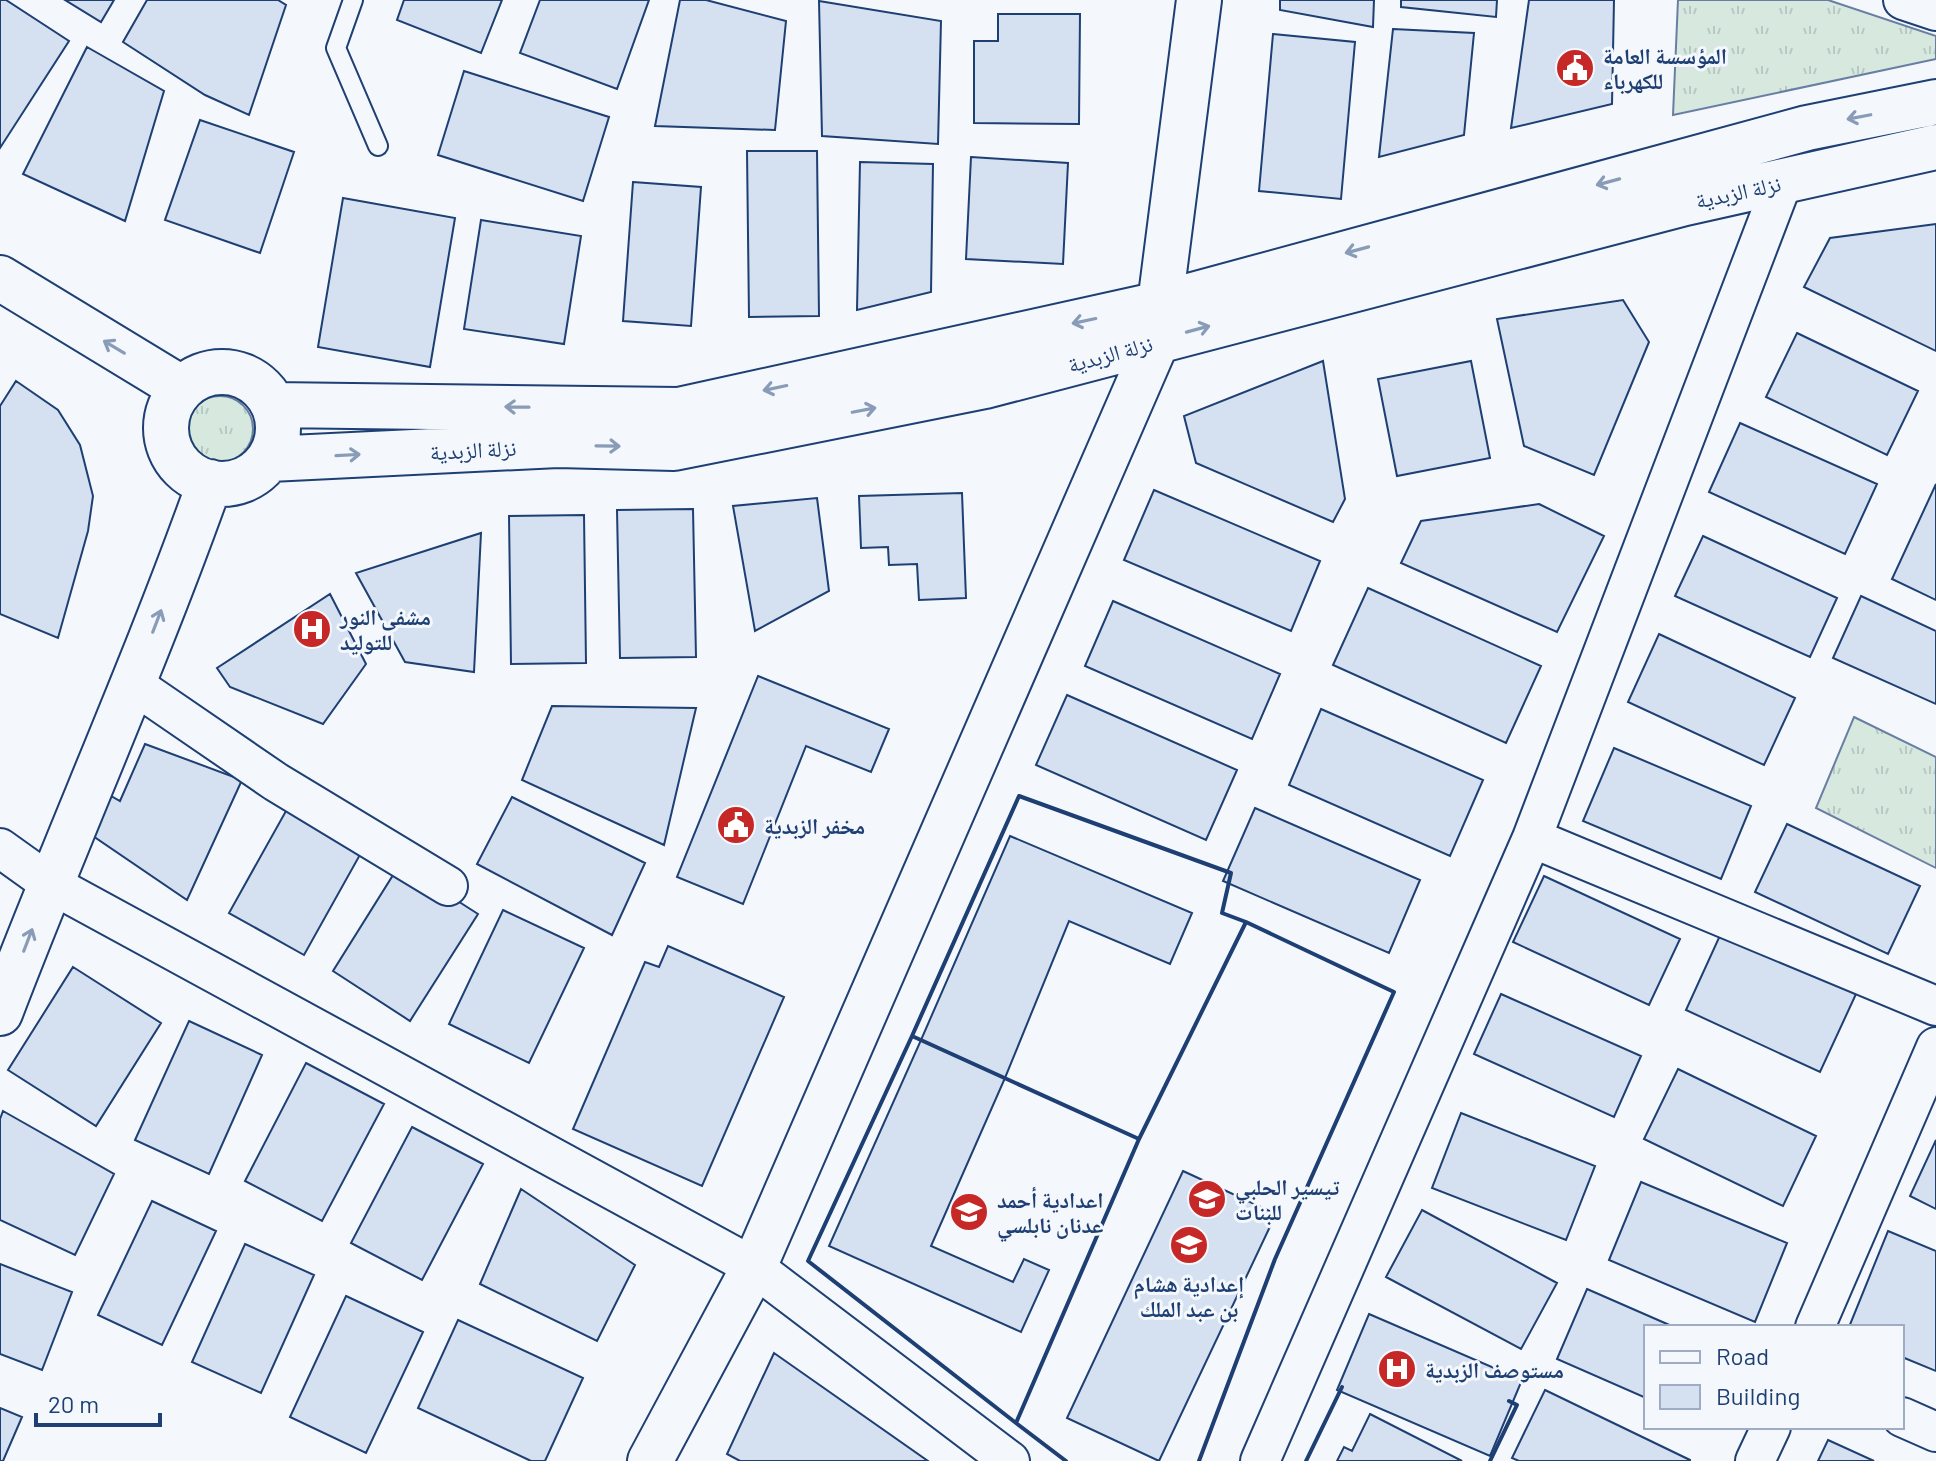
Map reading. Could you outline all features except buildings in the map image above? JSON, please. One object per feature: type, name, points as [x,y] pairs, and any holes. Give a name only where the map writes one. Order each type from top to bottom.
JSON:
[{"type":"main road","points":[[650,1461],[754,1267],[1158,322],[1199,0]]},
{"type":"main road","name":"نزلة الزبدية","points":[[270,459],[558,445],[674,448],[985,386],[1158,322],[1791,132],[1936,102]]},
{"type":"main road","name":"نزلة الزبدية","points":[[273,405],[679,410],[1158,322],[1936,147]]},
{"type":"main road","points":[[0,278],[181,388]]},
{"type":"main road","points":[[213,372],[232,372],[249,378],[263,390],[273,405],[278,432],[270,459],[256,473],[240,482],[220,485],[210,482],[185,471],[173,456],[166,438],[165,420],[171,402],[181,388],[196,377],[213,372]]},
{"type":"main road","points":[[0,1013],[49,883],[133,684],[210,482]]},
{"type":"street","points":[[1903,0],[1936,11]]},
{"type":"street","points":[[1260,1461],[1532,838],[1783,181]]},
{"type":"street","points":[[133,684],[276,782],[448,886]]},
{"type":"street","points":[[1532,838],[1936,1006]]},
{"type":"street","points":[[0,848],[49,883],[754,1267],[1010,1461]]},
{"type":"street","points":[[1816,1325],[1936,1047]]},
{"type":"street","points":[[1904,1418],[1936,1432]]},
{"type":"street","points":[[1755,1461],[1770,1429]]},
{"type":"lane","points":[[353,0],[336,48],[378,146]]},
{"type":"green space","points":[[1678,0],[1828,0],[1936,36],[1936,59],[1673,115]]},
{"type":"green space","points":[[226,396],[244,405],[251,416],[251,442],[244,453],[233,460],[214,462],[201,457],[192,448],[187,423],[192,410],[201,401]]},
{"type":"green space","points":[[1854,717],[1936,757],[1936,868],[1816,808]]},
{"type":"wall","points":[[1019,796],[1231,873],[1222,913],[1246,922],[1139,1139],[912,1036],[1019,796]]},
{"type":"wall","points":[[1066,1461],[1016,1423],[1139,1139],[1246,922],[1394,992],[1275,1259],[1199,1461]]},
{"type":"wall","points":[[912,1036],[1139,1139],[1016,1423],[808,1261],[912,1036]]},
{"type":"wall","points":[[1306,1461],[1342,1387]]},
{"type":"wall","points":[[1490,1461],[1517,1405],[1509,1401]]},
{"type":"place","name":"المؤسسة العامة للكهرباء","points":[[1575,68]]},
{"type":"place","name":"مشفى النور للتوليد","points":[[312,629]]},
{"type":"place","name":"مخفر الزبدية","points":[[736,825]]},
{"type":"place","name":"تيسير الحلبي للبنات","points":[[1207,1199]]},
{"type":"place","name":"اعدادية أحمد عدنان نابلسي","points":[[969,1212]]},
{"type":"place","name":"إعدادية هشام بن عبد الملك","points":[[1189,1245]]},
{"type":"place","name":"مستوصف الزبدية","points":[[1397,1369]]}]
